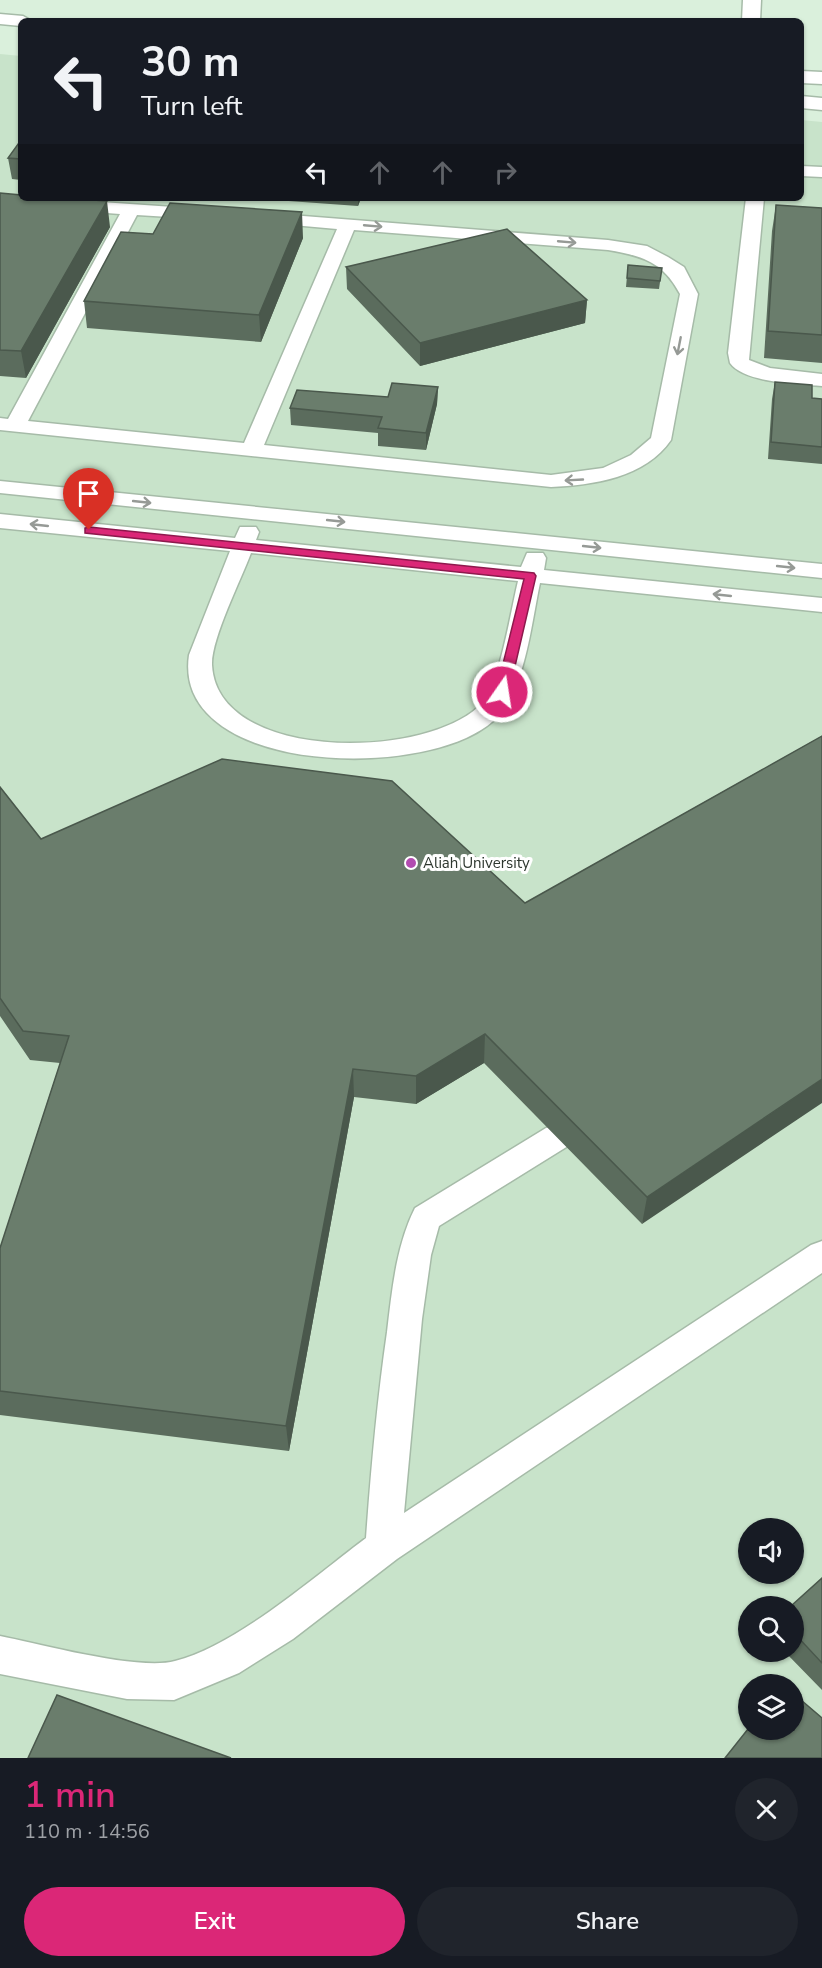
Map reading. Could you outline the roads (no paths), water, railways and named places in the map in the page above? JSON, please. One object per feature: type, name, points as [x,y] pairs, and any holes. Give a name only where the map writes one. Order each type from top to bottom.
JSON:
[{"type":"street","points":[[751,18],[752,0]]},
{"type":"street","points":[[0,19],[18,21]]},
{"type":"street","points":[[804,77],[822,78]]},
{"type":"street","points":[[804,102],[822,104]]},
{"type":"lane","points":[[804,171],[822,172]]},
{"type":"lane","points":[[0,200],[222,215]]},
{"type":"lane","points":[[755,201],[738,353],[740,363],[753,371],[775,376],[822,380]]},
{"type":"lane","points":[[131,209],[8,425],[551,481],[607,474],[649,454],[660,440],[689,294],[677,271],[662,261],[641,250],[608,245],[245,217]]},
{"type":"lane","points":[[251,450],[348,224]]},
{"type":"lane","points":[[0,487],[822,571]]},
{"type":"lane","points":[[254,513],[244,546],[199,661],[207,694],[223,715],[245,730],[283,743],[319,748],[353,750],[429,742],[466,729],[491,710],[502,692],[538,542]]},
{"type":"lane","points":[[0,521],[822,605]]},
{"type":"lane","points":[[384,1547],[388,1466],[398,1373],[413,1259],[426,1217],[459,1194],[557,1137]]},
{"type":"lane","points":[[0,1655],[127,1680],[174,1681],[226,1660],[280,1626],[384,1547],[822,1255]]},
{"type":"place","name":"Aliah University","points":[[411,863]]}]
